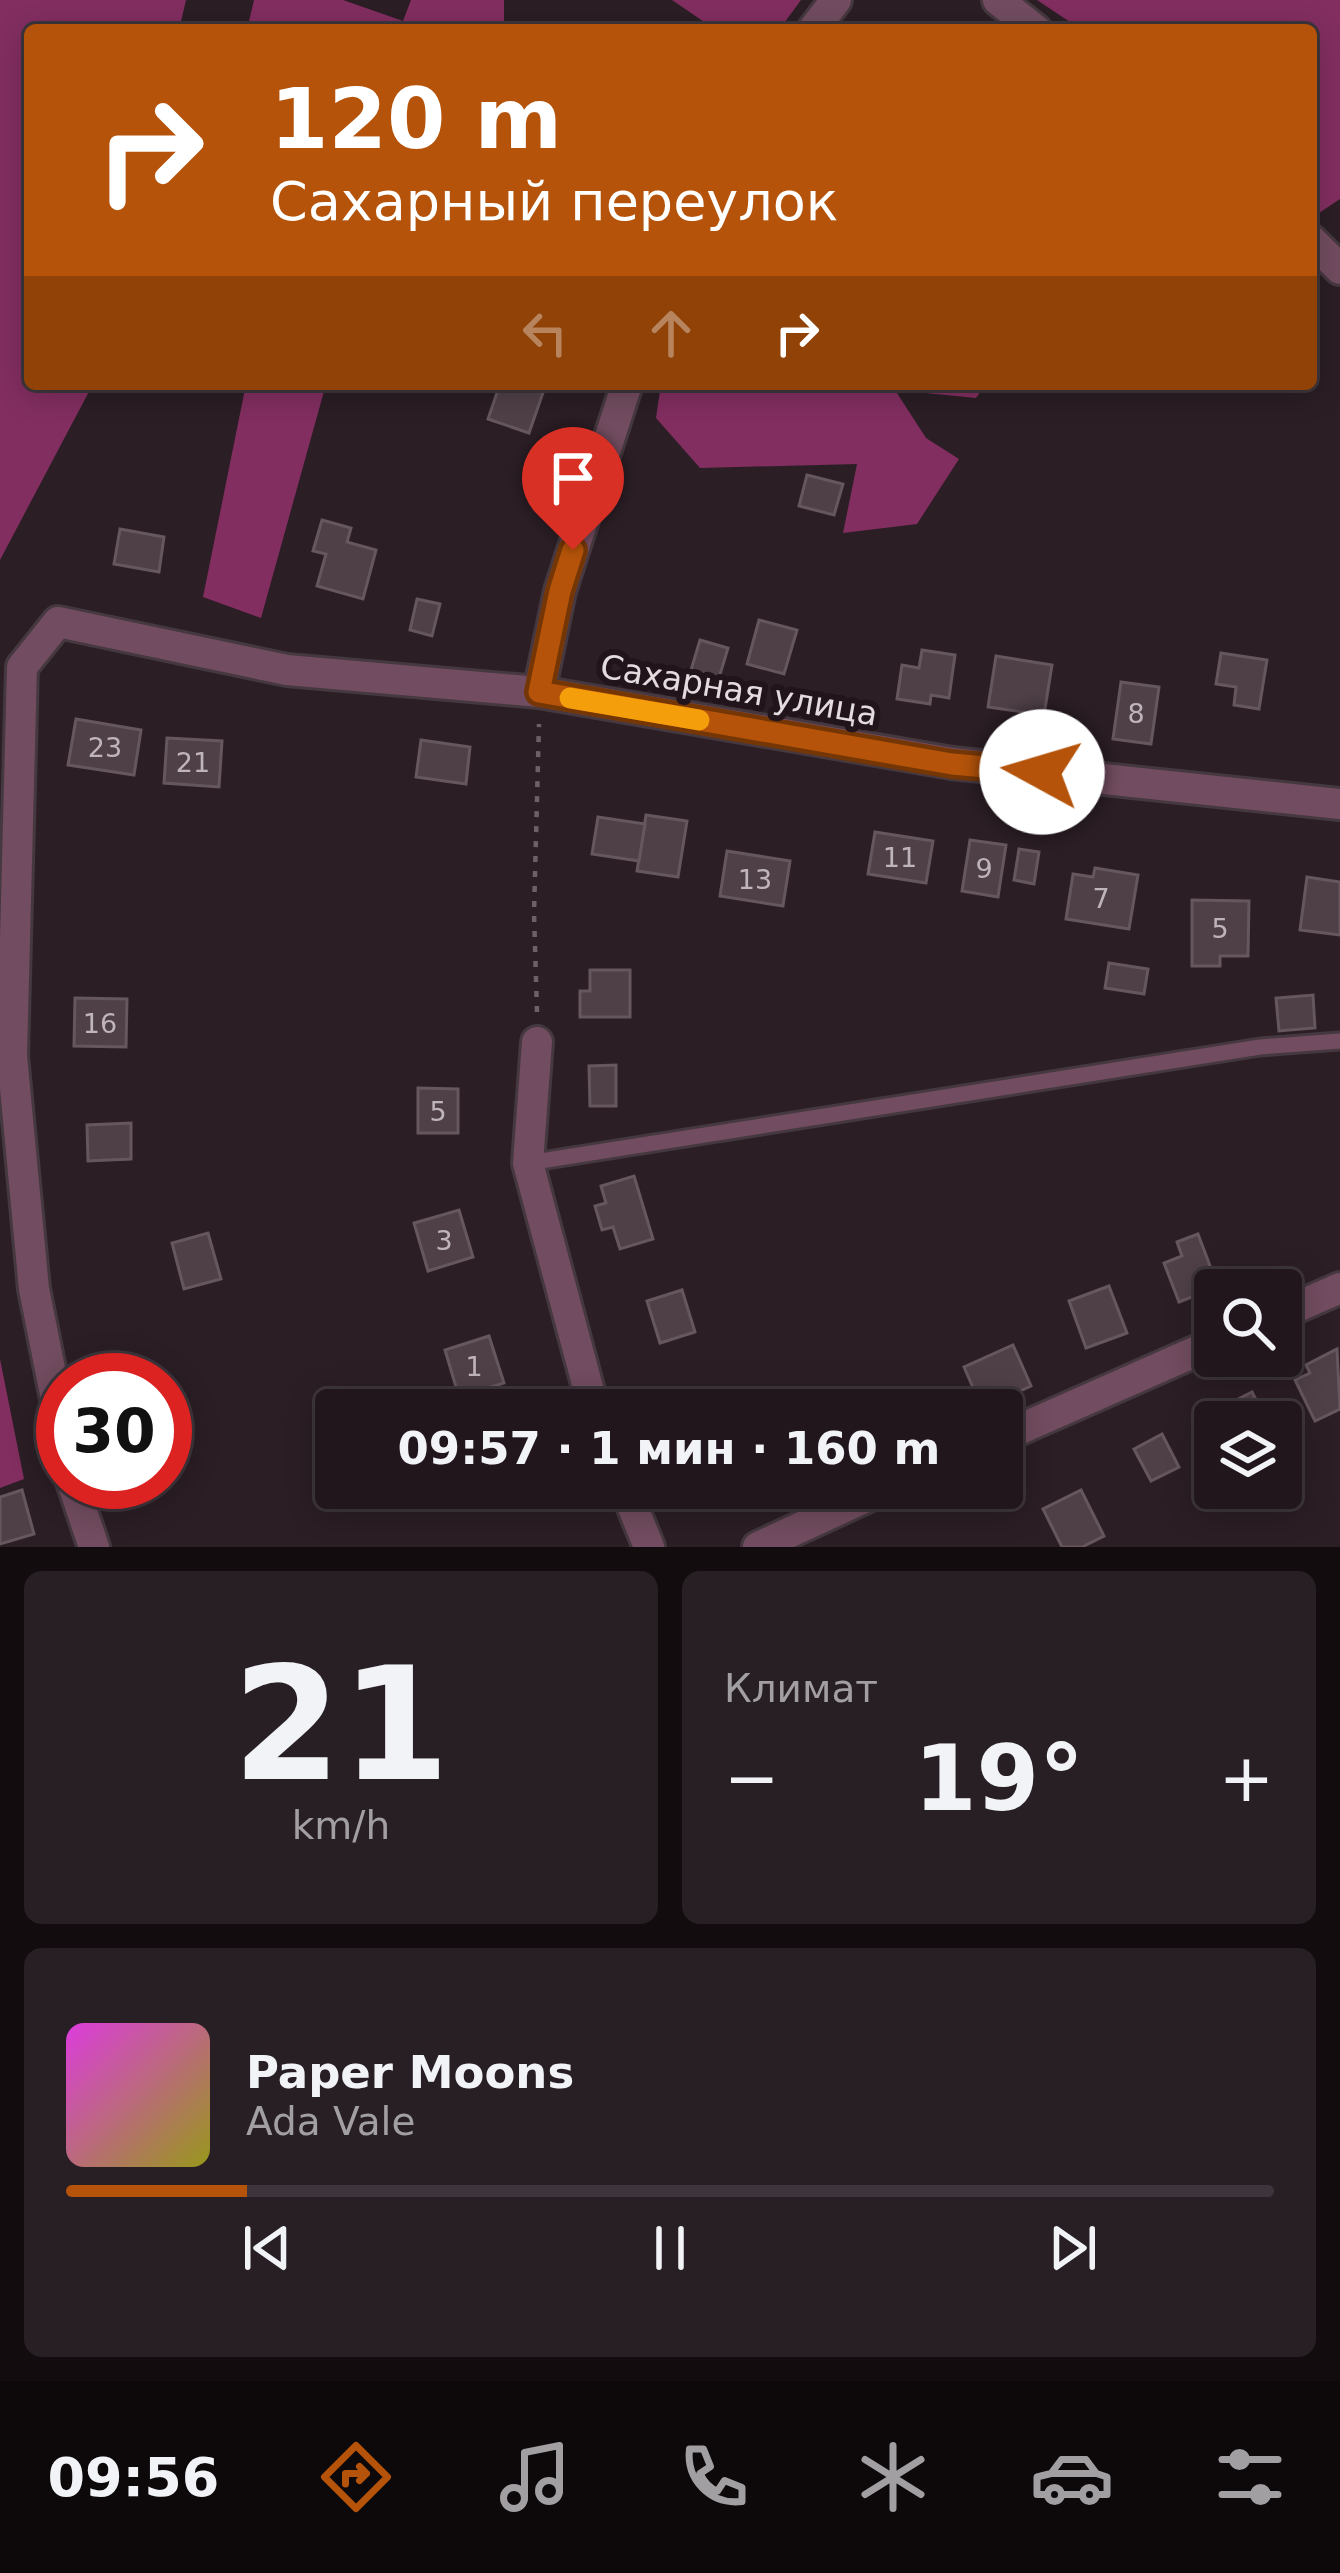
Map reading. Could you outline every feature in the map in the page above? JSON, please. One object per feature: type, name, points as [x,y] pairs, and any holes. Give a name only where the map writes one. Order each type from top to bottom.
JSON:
[{"type":"street","points":[[818,24],[836,0]]},
{"type":"street","points":[[998,0],[1028,24]]},
{"type":"street","points":[[1317,246],[1340,269]]},
{"type":"street","points":[[539,692],[560,591],[625,390]]},
{"type":"street","name":"Сахарная улица","points":[[47,1353],[34,1289],[12,1056],[22,667],[58,622],[287,670],[539,692],[952,764],[1340,804]]},
{"type":"street","points":[[538,1042],[528,1163],[588,1389]]},
{"type":"street","points":[[1302,1305],[1340,1288]]},
{"type":"street","points":[[1023,1428],[1194,1352]]},
{"type":"street","points":[[81,1509],[94,1547]]},
{"type":"street","points":[[634,1509],[650,1547]]},
{"type":"street","points":[[758,1547],[840,1509]]},
{"type":"lane","points":[[528,1163],[1260,1047],[1340,1041]]},
{"type":"path","points":[[538,1042],[534,913],[539,692]]},
{"type":"shaded area","points":[[0,0],[186,0],[180,24],[24,24],[24,390],[90,390],[0,560]]},
{"type":"shaded area","points":[[254,0],[343,0],[403,21],[411,0],[504,0],[504,24],[248,24]]},
{"type":"shaded area","points":[[672,0],[801,0],[783,24],[707,24]]},
{"type":"shaded area","points":[[1037,0],[1340,0],[1340,199],[1317,214],[1317,24],[1073,24]]},
{"type":"shaded area","points":[[245,390],[324,390],[261,618],[203,597]]},
{"type":"shaded area","points":[[660,390],[895,390],[926,438],[959,459],[917,524],[843,533],[857,464],[700,468],[656,418]]},
{"type":"shaded area","points":[[895,390],[982,390],[976,398]]},
{"type":"shaded area","points":[[0,1359],[24,1479],[0,1488]]},
{"type":"building","points":[[498,390],[544,390],[529,433],[488,419]]},
{"type":"building","points":[[807,475],[843,484],[834,515],[799,506]]},
{"type":"building","points":[[322,520],[351,528],[347,542],[376,550],[363,599],[317,586],[326,554],[313,551]]},
{"type":"building","points":[[120,529],[164,537],[159,572],[114,564]]},
{"type":"building","points":[[417,599],[440,604],[432,636],[410,630]]},
{"type":"building","points":[[759,620],[797,630],[784,674],[747,664]]},
{"type":"building","points":[[700,640],[728,648],[719,678],[691,670]]},
{"type":"building","points":[[922,650],[955,655],[949,698],[931,695],[930,704],[897,699],[902,665],[919,668]]},
{"type":"building","points":[[1221,653],[1267,660],[1259,709],[1234,705],[1236,687],[1216,684]]},
{"type":"building","points":[[996,656],[1052,665],[1044,715],[988,707]]},
{"type":"building","points":[[1121,682],[1159,687],[1151,744],[1113,739]]},
{"type":"building","points":[[76,719],[141,730],[134,775],[68,765]]},
{"type":"building","points":[[167,738],[222,741],[219,787],[164,783]]},
{"type":"building","points":[[421,740],[470,747],[466,784],[416,777]]},
{"type":"building","points":[[646,815],[687,821],[678,877],[637,871]]},
{"type":"building","points":[[598,817],[645,824],[639,861],[592,854]]},
{"type":"building","points":[[875,832],[933,841],[926,883],[868,874]]},
{"type":"building","points":[[970,840],[1006,845],[998,897],[962,891]]},
{"type":"building","points":[[1019,849],[1039,852],[1034,884],[1014,880]]},
{"type":"building","points":[[727,851],[790,861],[783,906],[720,896]]},
{"type":"building","points":[[1095,868],[1138,875],[1129,929],[1066,919],[1073,874],[1093,877]]},
{"type":"building","points":[[1307,877],[1340,882],[1340,935],[1300,930]]},
{"type":"building","points":[[1192,900],[1249,901],[1248,956],[1220,956],[1220,966],[1192,966]]},
{"type":"building","points":[[1109,963],[1148,969],[1144,994],[1105,988]]},
{"type":"building","points":[[590,970],[630,970],[630,1017],[580,1017],[580,991],[590,991]]},
{"type":"building","points":[[1313,995],[1315,1028],[1279,1031],[1276,998]]},
{"type":"building","points":[[75,998],[127,999],[126,1047],[74,1046]]},
{"type":"building","points":[[616,1065],[616,1106],[590,1106],[589,1066]]},
{"type":"building","points":[[418,1088],[458,1089],[458,1133],[418,1133]]},
{"type":"building","points":[[131,1123],[131,1159],[88,1161],[87,1125]]},
{"type":"building","points":[[634,1176],[653,1239],[620,1249],[613,1227],[602,1230],[595,1206],[606,1203],[601,1186]]},
{"type":"building","points":[[459,1210],[473,1257],[428,1271],[414,1223]]},
{"type":"building","points":[[208,1233],[221,1279],[184,1289],[172,1243]]},
{"type":"building","points":[[1198,1234],[1211,1269],[1194,1269],[1194,1296],[1179,1302],[1164,1263],[1182,1256],[1177,1242]]},
{"type":"building","points":[[1109,1286],[1127,1333],[1086,1348],[1069,1301]]},
{"type":"building","points":[[682,1290],[695,1332],[660,1343],[647,1301]]},
{"type":"building","points":[[489,1336],[504,1383],[457,1389],[445,1350]]},
{"type":"building","points":[[1013,1345],[1031,1386],[974,1389],[964,1367]]},
{"type":"building","points":[[1337,1349],[1340,1409],[1315,1421],[1295,1380],[1310,1373],[1306,1365]]},
{"type":"building","points":[[1252,1392],[1256,1401],[1234,1401]]},
{"type":"building","points":[[1162,1434],[1179,1467],[1151,1481],[1134,1449]]},
{"type":"building","points":[[22,1490],[34,1534],[0,1544],[0,1497]]},
{"type":"building","points":[[1081,1490],[1104,1536],[1082,1547],[1062,1547],[1043,1509]]},
{"type":"slow traffic","points":[[570,698],[699,720]]},
{"type":"route","points":[[573,550],[539,692],[952,764],[1042,772]]}]
